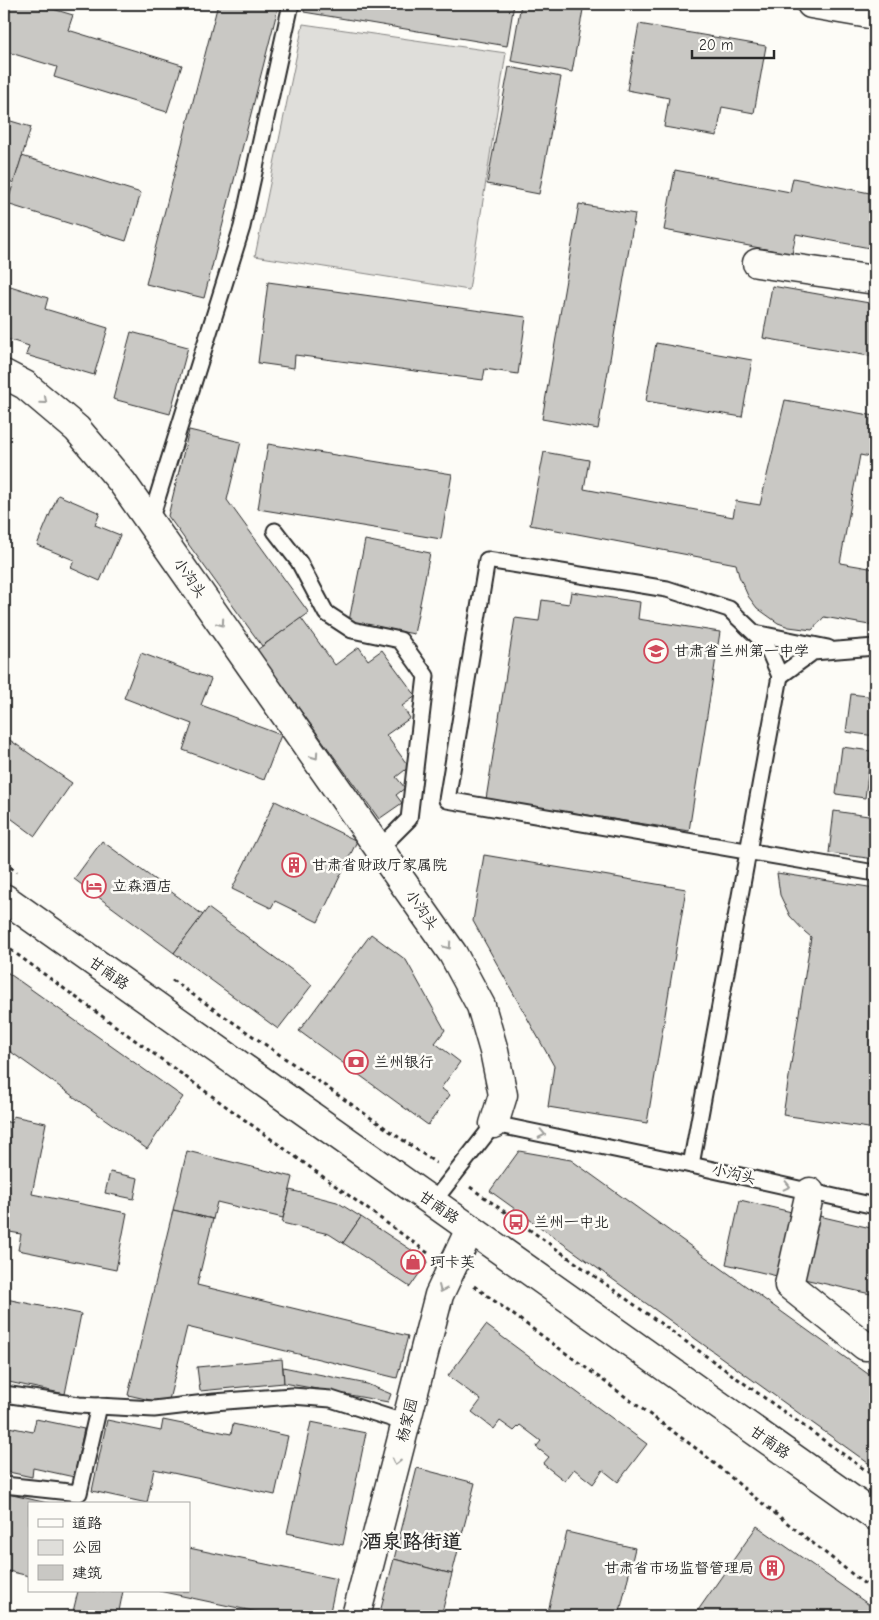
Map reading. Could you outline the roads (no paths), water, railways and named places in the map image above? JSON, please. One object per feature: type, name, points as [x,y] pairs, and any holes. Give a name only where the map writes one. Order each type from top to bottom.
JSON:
[{"type":"street","points":[[811,4],[875,15]]},
{"type":"street","points":[[758,263],[875,280]]},
{"type":"street","name":"小沟头","points":[[4,374],[24,385],[76,429],[122,482],[453,954],[481,1006],[494,1051],[502,1095],[494,1124]]},
{"type":"street","name":"甘南路","points":[[4,898],[875,1516]]},
{"type":"street","points":[[810,1192],[789,1285],[866,1346]]},
{"type":"street","name":"杨家园","points":[[356,1616],[439,1295],[470,1228]]},
{"type":"lane","points":[[150,521],[242,227],[291,4]]},
{"type":"lane","points":[[275,531],[299,562],[326,612],[352,630],[400,640],[426,676],[409,819],[380,848]]},
{"type":"lane","points":[[691,1164],[748,852],[780,676],[766,644],[729,609],[667,589],[486,560],[447,800],[748,852],[875,873]]},
{"type":"lane","points":[[754,633],[840,650]]},
{"type":"lane","points":[[780,676],[814,652],[875,647]]},
{"type":"lane","points":[[433,1202],[494,1124]]},
{"type":"lane","name":"小沟头","points":[[494,1124],[691,1164],[875,1206]]},
{"type":"lane","points":[[4,1394],[79,1405],[154,1409],[292,1396],[332,1400],[406,1423]]},
{"type":"lane","points":[[4,1485],[79,1493],[99,1406]]},
{"type":"place","name":"甘肃省兰州第一中学","points":[[656,651]]},
{"type":"place","name":"甘肃省财政厅家属院","points":[[294,865]]},
{"type":"place","name":"立森酒店","points":[[94,886]]},
{"type":"place","name":"兰州银行","points":[[356,1062]]},
{"type":"place","name":"兰州一中北","points":[[516,1222]]},
{"type":"place","name":"珂卡芙","points":[[413,1262]]},
{"type":"place","name":"甘肃省市场监督管理局","points":[[772,1568]]},
{"type":"district","name":"酒泉路街道","points":[[412,1541]]}]
